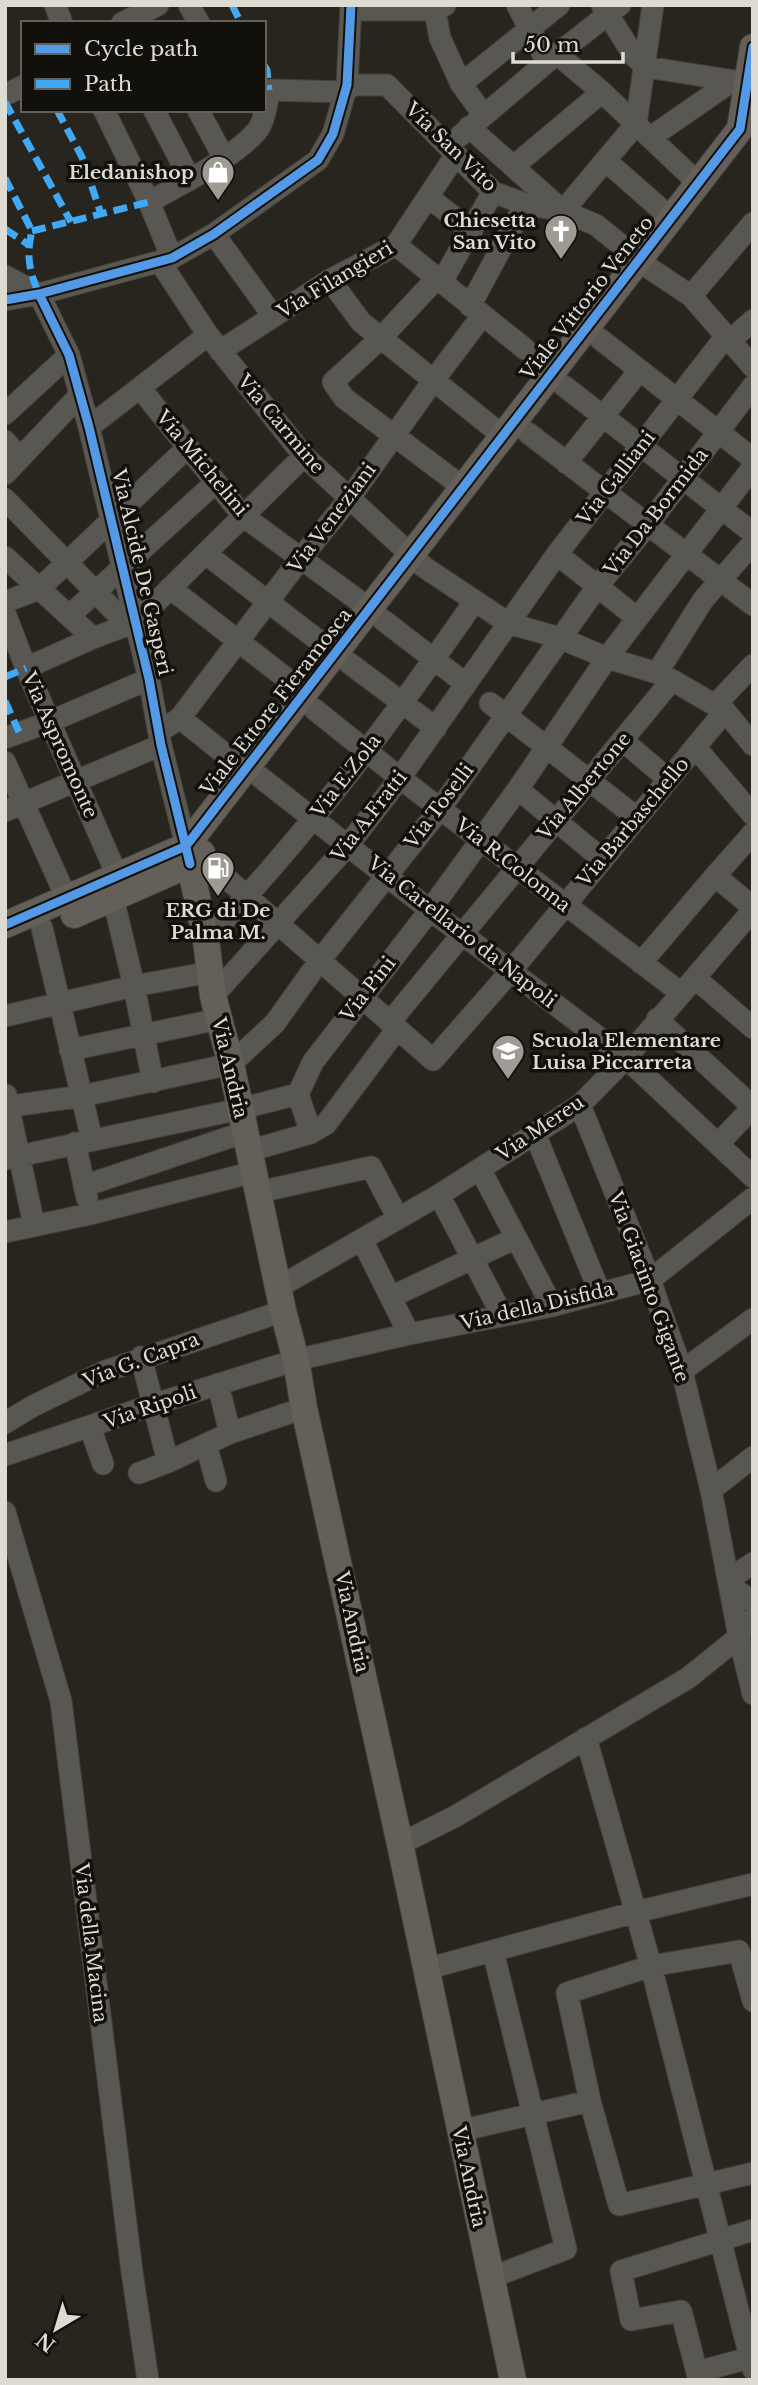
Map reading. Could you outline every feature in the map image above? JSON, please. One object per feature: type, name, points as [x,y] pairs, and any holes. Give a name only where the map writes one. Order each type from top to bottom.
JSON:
[{"type":"main road","name":"Viale Vittorio Veneto","points":[[418,561],[464,488],[564,386],[600,339],[646,265],[671,218],[740,129],[740,82],[753,47]]},
{"type":"main road","name":"Viale Vittorio Veneto","points":[[418,561],[646,265],[753,140]]},
{"type":"main road","name":"Viale Ettore Fieramosca","points":[[5,944],[42,928],[115,887],[192,855],[418,561]]},
{"type":"main road","name":"Via Andria","points":[[192,855],[215,996],[296,1360],[304,1408],[400,1844],[513,2380]]},
{"type":"main road","name":"Viale Ettore Fieramosca","points":[[5,925],[67,899],[115,887]]},
{"type":"street","points":[[189,5],[198,21]]},
{"type":"street","points":[[517,5],[529,30],[552,58],[602,92],[698,184]]},
{"type":"street","points":[[461,84],[559,5]]},
{"type":"street","points":[[643,130],[640,62],[653,5]]},
{"type":"street","points":[[5,300],[39,294],[166,260],[214,233],[318,160],[333,134],[347,88],[351,8],[438,7],[440,38],[476,121],[514,166],[563,211],[606,161],[643,130],[740,82]]},
{"type":"street","points":[[610,9],[640,62],[740,82]]},
{"type":"street","name":"Via Filangieri","points":[[89,428],[140,388],[214,343],[273,316],[396,245],[428,197],[452,151],[476,121],[610,9]]},
{"type":"street","points":[[128,21],[152,13]]},
{"type":"street","name":"Via San Vito","points":[[266,105],[269,90],[387,85],[493,192],[525,204],[563,211],[596,225],[646,265],[691,296],[753,367]]},
{"type":"street","points":[[5,94],[21,87]]},
{"type":"street","points":[[514,166],[602,92]]},
{"type":"street","name":"Via Carmine","points":[[105,112],[149,202],[166,260],[214,343],[304,456],[418,561],[474,602],[508,622],[665,676],[720,708]]},
{"type":"street","points":[[155,112],[190,179]]},
{"type":"street","points":[[199,112],[224,158]]},
{"type":"street","points":[[149,202],[224,158],[257,131],[247,112]]},
{"type":"street","name":"Via San Vito","points":[[257,131],[265,112]]},
{"type":"street","points":[[606,161],[671,218]]},
{"type":"street","points":[[464,488],[344,398],[333,382],[439,281],[472,231],[493,192]]},
{"type":"street","points":[[428,197],[472,231]]},
{"type":"street","name":"Via Veneziani","points":[[14,807],[160,739],[180,718],[349,499],[432,381],[476,311],[525,204]]},
{"type":"street","points":[[691,296],[750,231]]},
{"type":"street","points":[[214,233],[273,316]]},
{"type":"street","points":[[396,245],[525,349]]},
{"type":"street","points":[[5,276],[39,294]]},
{"type":"street","points":[[330,281],[361,322],[432,381],[516,435],[566,463],[753,605]]},
{"type":"street","name":"Via Alcide De Gasperi","points":[[39,294],[69,355],[80,395],[123,566],[160,739],[192,855]]},
{"type":"street","name":"Via Galliani","points":[[508,622],[676,400],[728,338],[753,320]]},
{"type":"street","points":[[600,339],[753,459]]},
{"type":"street","points":[[10,400],[69,355]]},
{"type":"street","points":[[566,463],[639,370]]},
{"type":"street","points":[[564,386],[753,533]]},
{"type":"street","name":"Via Da Bormida","points":[[560,638],[753,386]]},
{"type":"street","name":"Via Michelini","points":[[140,388],[243,516],[377,614],[466,684]]},
{"type":"street","points":[[5,474],[80,395]]},
{"type":"street","points":[[5,441],[20,458]]},
{"type":"street","points":[[5,603],[39,589],[188,447]]},
{"type":"street","points":[[26,668],[136,622],[304,456]]},
{"type":"street","name":"Via Pini","points":[[298,1094],[313,1062],[481,841],[607,658],[753,467]]},
{"type":"street","points":[[69,616],[215,483]]},
{"type":"street","points":[[5,499],[118,615],[136,622]]},
{"type":"street","name":"Via Albertone","points":[[249,1151],[311,1133],[326,1124],[393,1025],[462,933],[622,740],[665,676],[703,600],[753,543]]},
{"type":"street","points":[[206,554],[436,728]]},
{"type":"street","points":[[557,554],[638,618]]},
{"type":"street","points":[[5,557],[93,638]]},
{"type":"street","name":"Via R.Colonna","points":[[170,588],[238,641],[400,778],[641,963],[688,986],[753,1028]]},
{"type":"street","name":"Via E.Zola","points":[[206,940],[247,898],[314,818],[402,703],[474,602]]},
{"type":"street","name":"Via Aspromonte","points":[[5,612],[26,668],[75,780],[115,887],[153,1083]]},
{"type":"street","name":"Via A.Fratti","points":[[215,996],[349,844],[436,728],[508,622]]},
{"type":"street","name":"Via Toselli","points":[[231,1064],[275,1023],[320,960],[440,808],[468,751],[497,710],[560,638]]},
{"type":"street","name":"Via Barbaschello","points":[[393,1025],[433,1060],[511,971],[695,747],[720,708],[752,667]]},
{"type":"street","points":[[5,738],[149,679]]},
{"type":"street","points":[[720,708],[753,745]]},
{"type":"street","points":[[497,710],[636,817]]},
{"type":"street","name":"Via Carellario da Napoli","points":[[180,718],[349,844],[430,910],[626,1058],[753,1177]]},
{"type":"street","points":[[622,740],[668,779]]},
{"type":"street","points":[[695,747],[753,815]]},
{"type":"street","points":[[5,762],[14,807],[67,899]]},
{"type":"street","points":[[518,789],[601,859]]},
{"type":"street","points":[[641,963],[753,833]]},
{"type":"street","points":[[192,855],[247,898],[393,1025]]},
{"type":"street","points":[[715,876],[753,909]]},
{"type":"street","name":"Via Mereu","points":[[281,1299],[362,1240],[439,1195],[580,1105],[626,1058],[753,909]]},
{"type":"street","points":[[42,928],[82,1096],[84,1186],[90,1214]]},
{"type":"street","points":[[5,1016],[134,986],[215,996]]},
{"type":"street","points":[[70,1050],[143,1034],[215,996]]},
{"type":"street","points":[[657,1019],[753,1107],[718,1144]]},
{"type":"street","points":[[34,1225],[12,1158],[6,1102],[82,1096],[153,1083],[231,1064]]},
{"type":"street","points":[[298,1094],[311,1133]]},
{"type":"street","points":[[5,1231],[90,1214],[249,1151],[298,1094]]},
{"type":"street","name":"Via Giacinto Gigante","points":[[580,1105],[650,1280],[682,1371],[711,1490],[728,1580],[746,1639],[752,1690]]},
{"type":"street","points":[[535,1134],[600,1293]]},
{"type":"street","points":[[12,1158],[84,1141],[249,1151],[371,1167],[398,1218]]},
{"type":"street","points":[[84,1186],[249,1151]]},
{"type":"street","points":[[480,1169],[552,1306]]},
{"type":"street","points":[[439,1195],[502,1315]]},
{"type":"street","name":"Via della Disfida","points":[[296,1360],[409,1334],[552,1306],[650,1280],[753,1198]]},
{"type":"street","points":[[391,1297],[516,1238]]},
{"type":"street","points":[[362,1240],[409,1334]]},
{"type":"street","name":"Via G. Capra","points":[[5,1423],[103,1371],[281,1299]]},
{"type":"street","points":[[682,1371],[753,1319]]},
{"type":"street","points":[[141,1357],[168,1462]]},
{"type":"street","name":"Via Ripoli","points":[[5,1455],[296,1360]]},
{"type":"street","points":[[218,1384],[230,1433]]},
{"type":"street","points":[[139,1473],[230,1433],[304,1408]]},
{"type":"street","points":[[90,1427],[103,1464]]},
{"type":"street","points":[[206,1444],[216,1481]]},
{"type":"street","points":[[711,1490],[753,1457]]},
{"type":"street","name":"Via della Macina","points":[[5,1512],[61,1702],[132,2272],[148,2380]]},
{"type":"street","points":[[753,1563],[728,1580],[753,1602]]},
{"type":"street","points":[[400,1844],[456,1816],[688,1678],[746,1639],[745,1624],[753,1619]]},
{"type":"street","points":[[586,1738],[651,1966],[720,2239],[752,2361],[698,2376],[681,2311],[631,2320],[621,2271],[720,2239],[753,2230]]},
{"type":"street","points":[[426,1969],[636,1912],[753,1884]]},
{"type":"street","points":[[491,2278],[566,2249],[493,1951]]},
{"type":"street","points":[[753,2001],[739,1951],[651,1966],[567,1993],[590,2101],[619,2205],[753,2173]]},
{"type":"street","points":[[459,2131],[590,2101]]},
{"type":"marked path","points":[[232,5],[240,21]]},
{"type":"marked path","points":[[266,68],[269,90]]},
{"type":"marked path","points":[[5,102],[71,222]]},
{"type":"marked path","points":[[58,112],[82,157],[101,214]]},
{"type":"marked path","points":[[5,178],[32,231],[30,263],[39,294]]},
{"type":"marked path","points":[[32,231],[149,202]]},
{"type":"marked path","points":[[5,229],[29,245]]},
{"type":"marked path","points":[[5,677],[26,668]]},
{"type":"marked path","points":[[5,701],[19,732]]},
{"type":"cycle path","points":[[5,300],[39,294],[172,258],[214,234],[318,160],[333,134],[347,85],[351,5]]},
{"type":"cycle path","points":[[5,925],[186,846],[740,129],[753,47]]},
{"type":"cycle path","points":[[39,294],[69,355],[89,427],[190,864]]},
{"type":"place","name":"Eledanishop","points":[[218,202]]},
{"type":"place","name":"Chiesetta San Vito","points":[[561,261]]},
{"type":"place","name":"ERG di De Palma M.","points":[[218,898]]},
{"type":"place","name":"Scuola Elementare Luisa Piccarreta","points":[[508,1081]]}]
